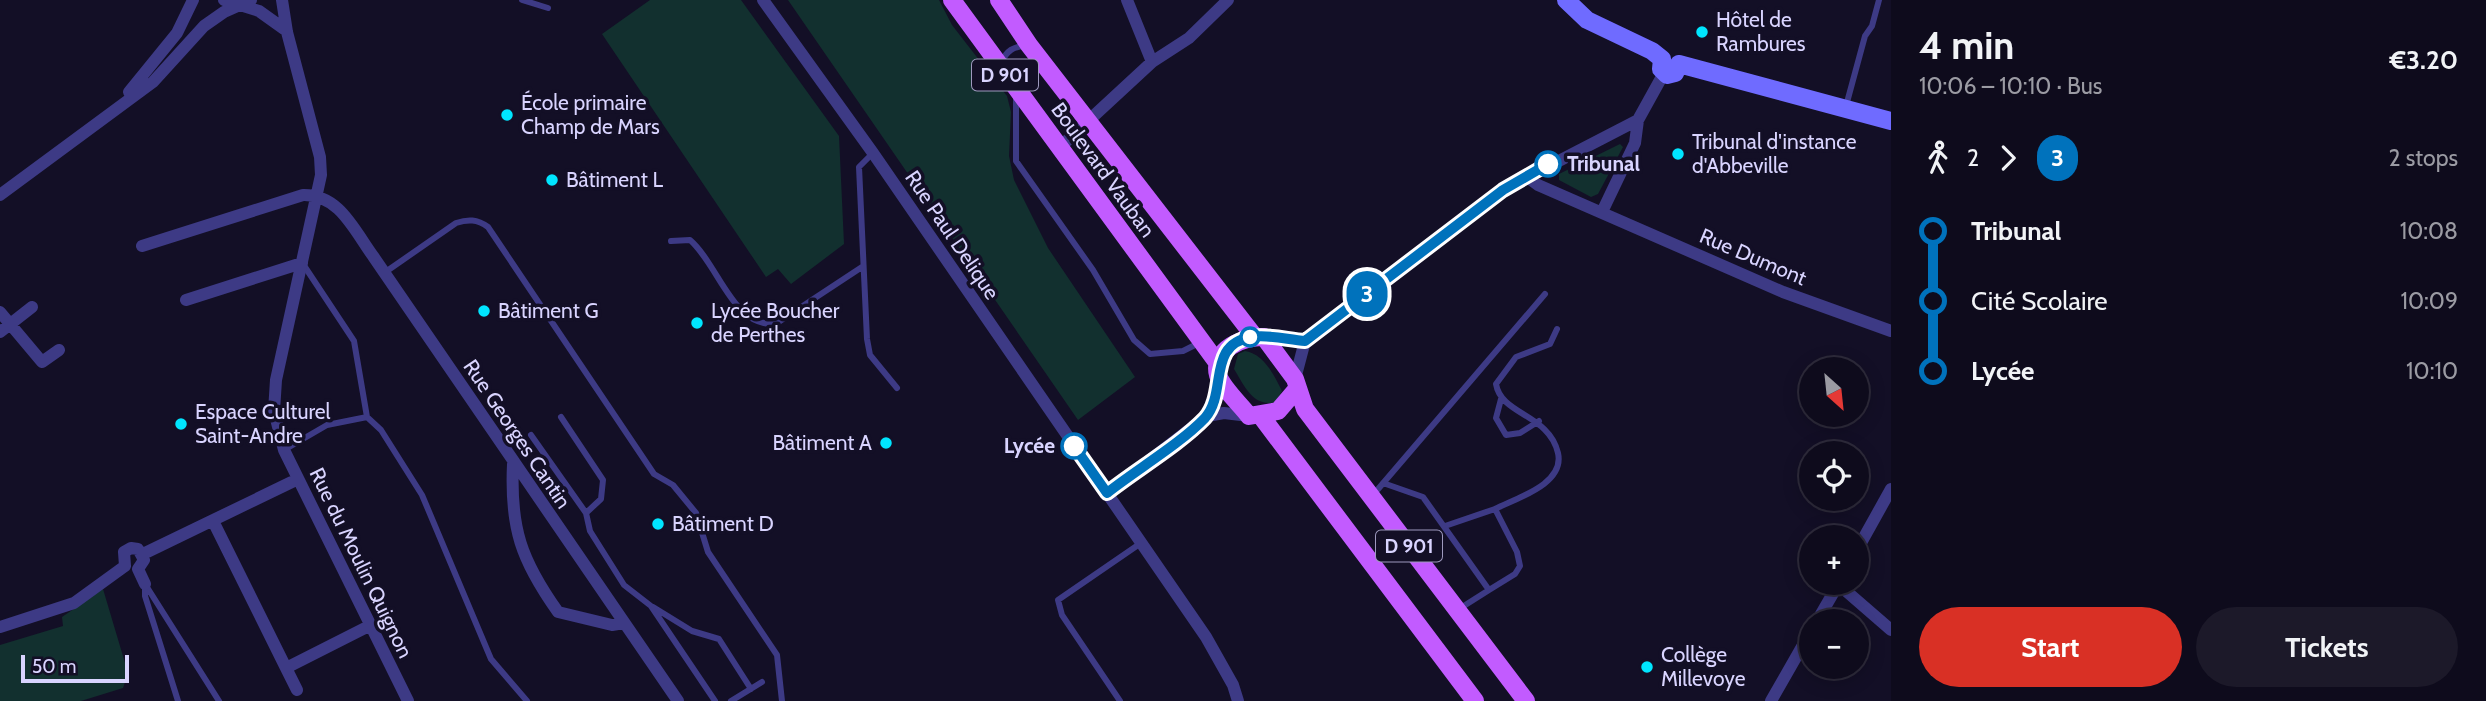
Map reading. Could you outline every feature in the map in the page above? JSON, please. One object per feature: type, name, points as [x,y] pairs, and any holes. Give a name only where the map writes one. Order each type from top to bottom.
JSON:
[{"type":"main road","name":"Boulevard Vauban","points":[[953,0],[1016,90],[1202,341],[1219,370],[1255,416]]},
{"type":"main road","name":"Boulevard Vauban","points":[[999,0],[1029,45],[1088,122],[1295,384]]},
{"type":"main road","points":[[1219,370],[1233,344],[1259,337]]},
{"type":"main road","points":[[1255,416],[1278,411],[1295,384]]},
{"type":"main road","name":"D 901","points":[[1295,384],[1300,402],[1377,490],[1457,610],[1526,701]]},
{"type":"main road","name":"D 901","points":[[1255,416],[1475,701]]},
{"type":"street","points":[[120,103],[177,33],[193,0]]},
{"type":"street","points":[[224,0],[245,3],[270,16],[287,32]]},
{"type":"street","name":"Rue du Moulin Quignon","points":[[282,0],[287,32],[320,156],[319,195],[276,380],[274,411],[284,450],[408,701]]},
{"type":"street","name":"Rue Paul Delique","points":[[763,0],[873,153],[1206,637],[1233,685],[1238,701]]},
{"type":"street","points":[[1127,0],[1152,62]]},
{"type":"street","points":[[1059,148],[1152,62],[1189,38],[1228,0]]},
{"type":"street","points":[[1566,0],[1587,20],[1652,51],[1668,66],[1891,121]]},
{"type":"street","points":[[0,195],[120,103],[153,82],[204,26],[245,3]]},
{"type":"street","points":[[1602,212],[1635,143],[1638,120],[1668,66]]},
{"type":"street","points":[[1295,384],[1305,341],[1503,190],[1638,120]]},
{"type":"street","name":"Rue Dumont","points":[[1526,176],[1538,185],[1783,292],[1891,331]]},
{"type":"street","points":[[142,246],[303,195],[319,195]]},
{"type":"street","name":"Rue Georges Cantin","points":[[319,195],[341,212],[678,701]]},
{"type":"street","points":[[186,300],[302,263]]},
{"type":"street","points":[[5,328],[32,307]]},
{"type":"street","points":[[0,312],[5,328],[42,362],[59,349]]},
{"type":"street","points":[[1259,337],[1305,341]]},
{"type":"street","points":[[1207,416],[1218,388],[1219,370]]},
{"type":"street","points":[[1107,493],[1207,416],[1224,413],[1255,416]]},
{"type":"street","points":[[513,464],[512,502],[523,555],[533,577],[558,612],[612,625],[624,623]]},
{"type":"street","points":[[144,554],[298,479]]},
{"type":"street","points":[[1869,528],[1891,489]]},
{"type":"street","points":[[213,521],[297,690]]},
{"type":"street","points":[[125,566],[123,557],[131,548],[144,554]]},
{"type":"street","points":[[138,569],[142,565],[144,554]]},
{"type":"street","points":[[0,627],[74,603],[125,566],[138,569]]},
{"type":"street","points":[[138,569],[145,584]]},
{"type":"street","points":[[1852,595],[1891,630]]},
{"type":"street","points":[[286,668],[371,625]]},
{"type":"street","points":[[1771,701],[1799,652]]},
{"type":"lane","points":[[522,0],[548,8]]},
{"type":"lane","points":[[1845,111],[1865,36],[1872,26],[1880,0]]},
{"type":"lane","points":[[1000,67],[1006,54],[1014,47],[1029,45]]},
{"type":"lane","points":[[1016,90],[1016,160],[1093,270],[1134,340],[1150,354],[1183,351],[1202,341]]},
{"type":"lane","points":[[873,153],[859,167],[862,267],[870,355],[897,388]]},
{"type":"lane","points":[[384,273],[456,223],[467,220],[481,221],[488,227],[654,474],[673,485],[696,513],[708,552],[777,655],[782,701]]},
{"type":"lane","points":[[671,241],[690,240],[704,251],[744,316],[764,326],[777,323],[862,267]]},
{"type":"lane","points":[[302,263],[355,341],[367,417],[382,430],[422,495],[491,659],[527,701]]},
{"type":"lane","points":[[1377,490],[1545,294]]},
{"type":"lane","points":[[1539,422],[1520,433],[1506,435],[1496,418],[1501,400],[1496,384],[1498,377],[1517,357],[1550,344],[1557,329]]},
{"type":"lane","points":[[1445,526],[1495,509],[1544,484],[1557,470],[1559,459],[1553,436],[1539,422],[1501,400]]},
{"type":"lane","points":[[284,450],[327,425],[367,417]]},
{"type":"lane","points":[[561,417],[603,480],[601,499],[586,513]]},
{"type":"lane","points":[[531,435],[586,513],[590,531],[624,585],[651,606],[692,631],[719,639],[751,689]]},
{"type":"lane","points":[[1377,490],[1423,497],[1489,590]]},
{"type":"lane","points":[[1457,610],[1515,573],[1520,566],[1517,552],[1495,509]]},
{"type":"lane","points":[[1120,701],[1062,615],[1058,600],[1141,543]]},
{"type":"lane","points":[[145,584],[145,596],[178,701]]},
{"type":"lane","points":[[145,584],[219,701]]},
{"type":"lane","points":[[651,606],[715,701]]},
{"type":"lane","points":[[731,701],[762,682]]},
{"type":"green space","points":[[650,0],[741,0],[839,136],[844,244],[791,284],[778,269],[766,277],[602,34]]},
{"type":"green space","points":[[788,0],[939,0],[952,25],[1007,96],[1011,112],[1009,156],[1014,180],[1048,248],[1135,377],[1078,420]]},
{"type":"green space","points":[[1620,144],[1623,147],[1598,194],[1591,197],[1559,180],[1559,174]]},
{"type":"green space","points":[[1245,351],[1258,356],[1272,372],[1282,391],[1276,402],[1261,402],[1255,398],[1234,369],[1238,354]]},
{"type":"green space","points":[[103,589],[128,673],[123,688],[81,701],[0,701],[0,645],[63,626],[62,617]]},
{"type":"bus line","name":"3","points":[[1074,446],[1107,493],[1207,416],[1218,388],[1219,365],[1233,344],[1254,336],[1305,341],[1503,190],[1548,164]]},
{"type":"place","name":"Hôtel de Rambures","points":[[1702,32]]},
{"type":"place","name":"École primaire Champ de Mars","points":[[507,115]]},
{"type":"place","name":"Tribunal d'instance d'Abbeville","points":[[1678,154]]},
{"type":"place","name":"Tribunal","points":[[1548,164]]},
{"type":"place","name":"Bâtiment L","points":[[552,180]]},
{"type":"place","name":"Bâtiment G","points":[[484,311]]},
{"type":"place","name":"Lycée Boucher de Perthes","points":[[697,323]]},
{"type":"place","name":"Espace Culturel Saint-Andre","points":[[181,424]]},
{"type":"place","name":"Bâtiment A","points":[[886,443]]},
{"type":"place","name":"Lycée","points":[[1074,446]]},
{"type":"place","name":"Bâtiment D","points":[[658,524]]},
{"type":"place","name":"Collège Millevoye","points":[[1647,667]]}]
